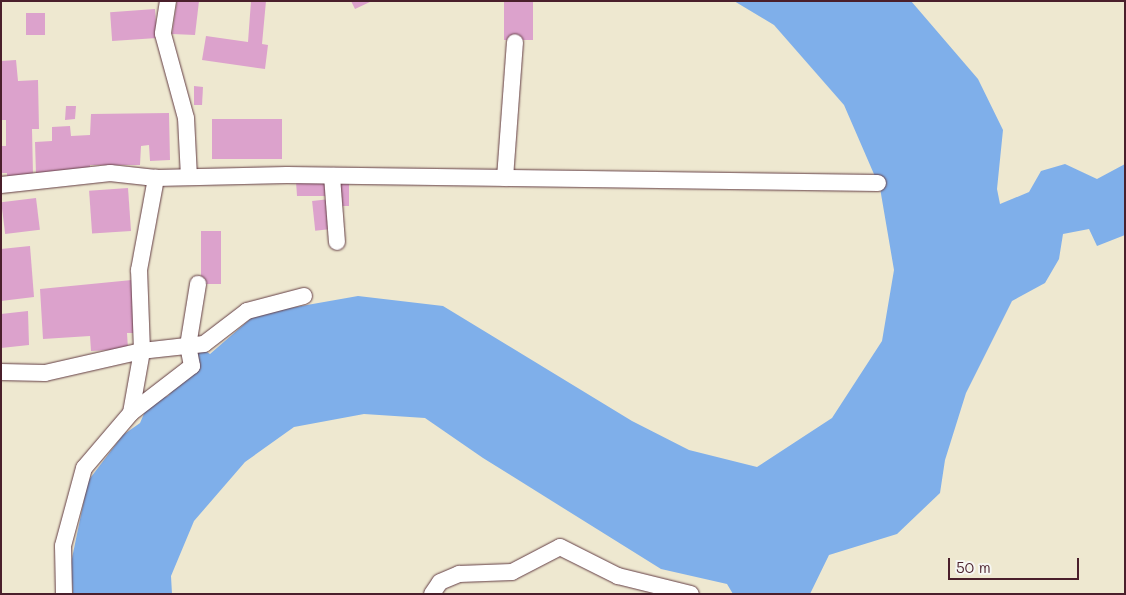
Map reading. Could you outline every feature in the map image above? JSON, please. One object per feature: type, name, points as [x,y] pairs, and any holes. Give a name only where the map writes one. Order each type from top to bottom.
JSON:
[{"type":"street","points":[[168,1],[164,34],[186,118],[188,177]]},
{"type":"street","points":[[505,178],[515,42]]},
{"type":"street","points":[[1,185],[110,173],[156,178],[332,176],[878,183]]},
{"type":"street","points":[[332,176],[336,242]]},
{"type":"street","points":[[131,413],[142,351],[139,270],[156,178]]},
{"type":"street","points":[[64,594],[63,546],[84,468],[131,413],[192,366],[188,346],[198,284]]},
{"type":"street","points":[[1,372],[45,373],[142,351],[204,344],[247,311],[304,296]]},
{"type":"street","points":[[432,594],[440,582],[459,574],[512,572],[560,546],[618,576],[691,594]]},
{"type":"water","points":[[734,1],[911,1],[978,79],[1003,130],[997,189],[1000,204],[1029,192],[1041,171],[1065,164],[1097,179],[1125,164],[1125,235],[1097,246],[1089,229],[1063,234],[1059,259],[1045,283],[1012,301],[966,393],[945,460],[940,493],[897,534],[829,555],[810,594],[733,594],[727,584],[661,569],[483,458],[425,418],[364,414],[294,427],[245,462],[194,521],[171,576],[172,594],[73,594],[71,563],[88,481],[123,435],[140,423],[149,402],[168,396],[192,366],[192,350],[201,348],[210,354],[256,314],[358,296],[443,306],[632,421],[689,450],[757,467],[832,418],[882,341],[894,270],[880,188],[844,105],[774,25]]},
{"type":"building","points":[[177,1],[199,1],[195,35],[172,34]]},
{"type":"building","points":[[251,1],[266,1],[262,44],[268,45],[265,69],[202,60],[206,36],[248,42]]},
{"type":"building","points":[[351,1],[372,1],[355,9]]},
{"type":"building","points":[[504,1],[533,1],[533,40],[504,40]]},
{"type":"building","points":[[155,9],[157,38],[112,41],[110,12]]},
{"type":"building","points":[[26,13],[45,13],[45,35],[26,35]]},
{"type":"building","points":[[16,60],[18,81],[38,80],[39,129],[32,129],[33,175],[7,177],[7,173],[1,173],[1,146],[6,146],[6,120],[1,120],[1,61]]},
{"type":"building","points":[[194,86],[203,87],[202,105],[194,105]]},
{"type":"building","points":[[66,106],[76,106],[75,119],[65,120]]},
{"type":"building","points":[[169,113],[170,160],[150,161],[149,145],[141,146],[140,165],[90,165],[90,169],[36,174],[35,142],[52,141],[52,127],[70,126],[71,136],[90,135],[91,114]]},
{"type":"building","points":[[212,119],[282,119],[282,159],[212,159]]},
{"type":"building","points":[[296,181],[329,182],[327,196],[297,196]]},
{"type":"building","points":[[340,181],[349,181],[349,206],[340,206]]},
{"type":"building","points":[[128,188],[131,231],[92,234],[89,191]]},
{"type":"building","points":[[36,198],[40,230],[5,234],[1,202]]},
{"type":"building","points":[[330,199],[333,229],[315,231],[312,201]]},
{"type":"building","points":[[201,231],[221,231],[221,284],[201,284]]},
{"type":"building","points":[[30,246],[34,297],[1,301],[1,249]]},
{"type":"building","points":[[132,280],[136,333],[127,333],[128,349],[91,351],[90,336],[43,339],[40,289]]},
{"type":"building","points":[[28,311],[29,345],[1,348],[1,314]]}]
